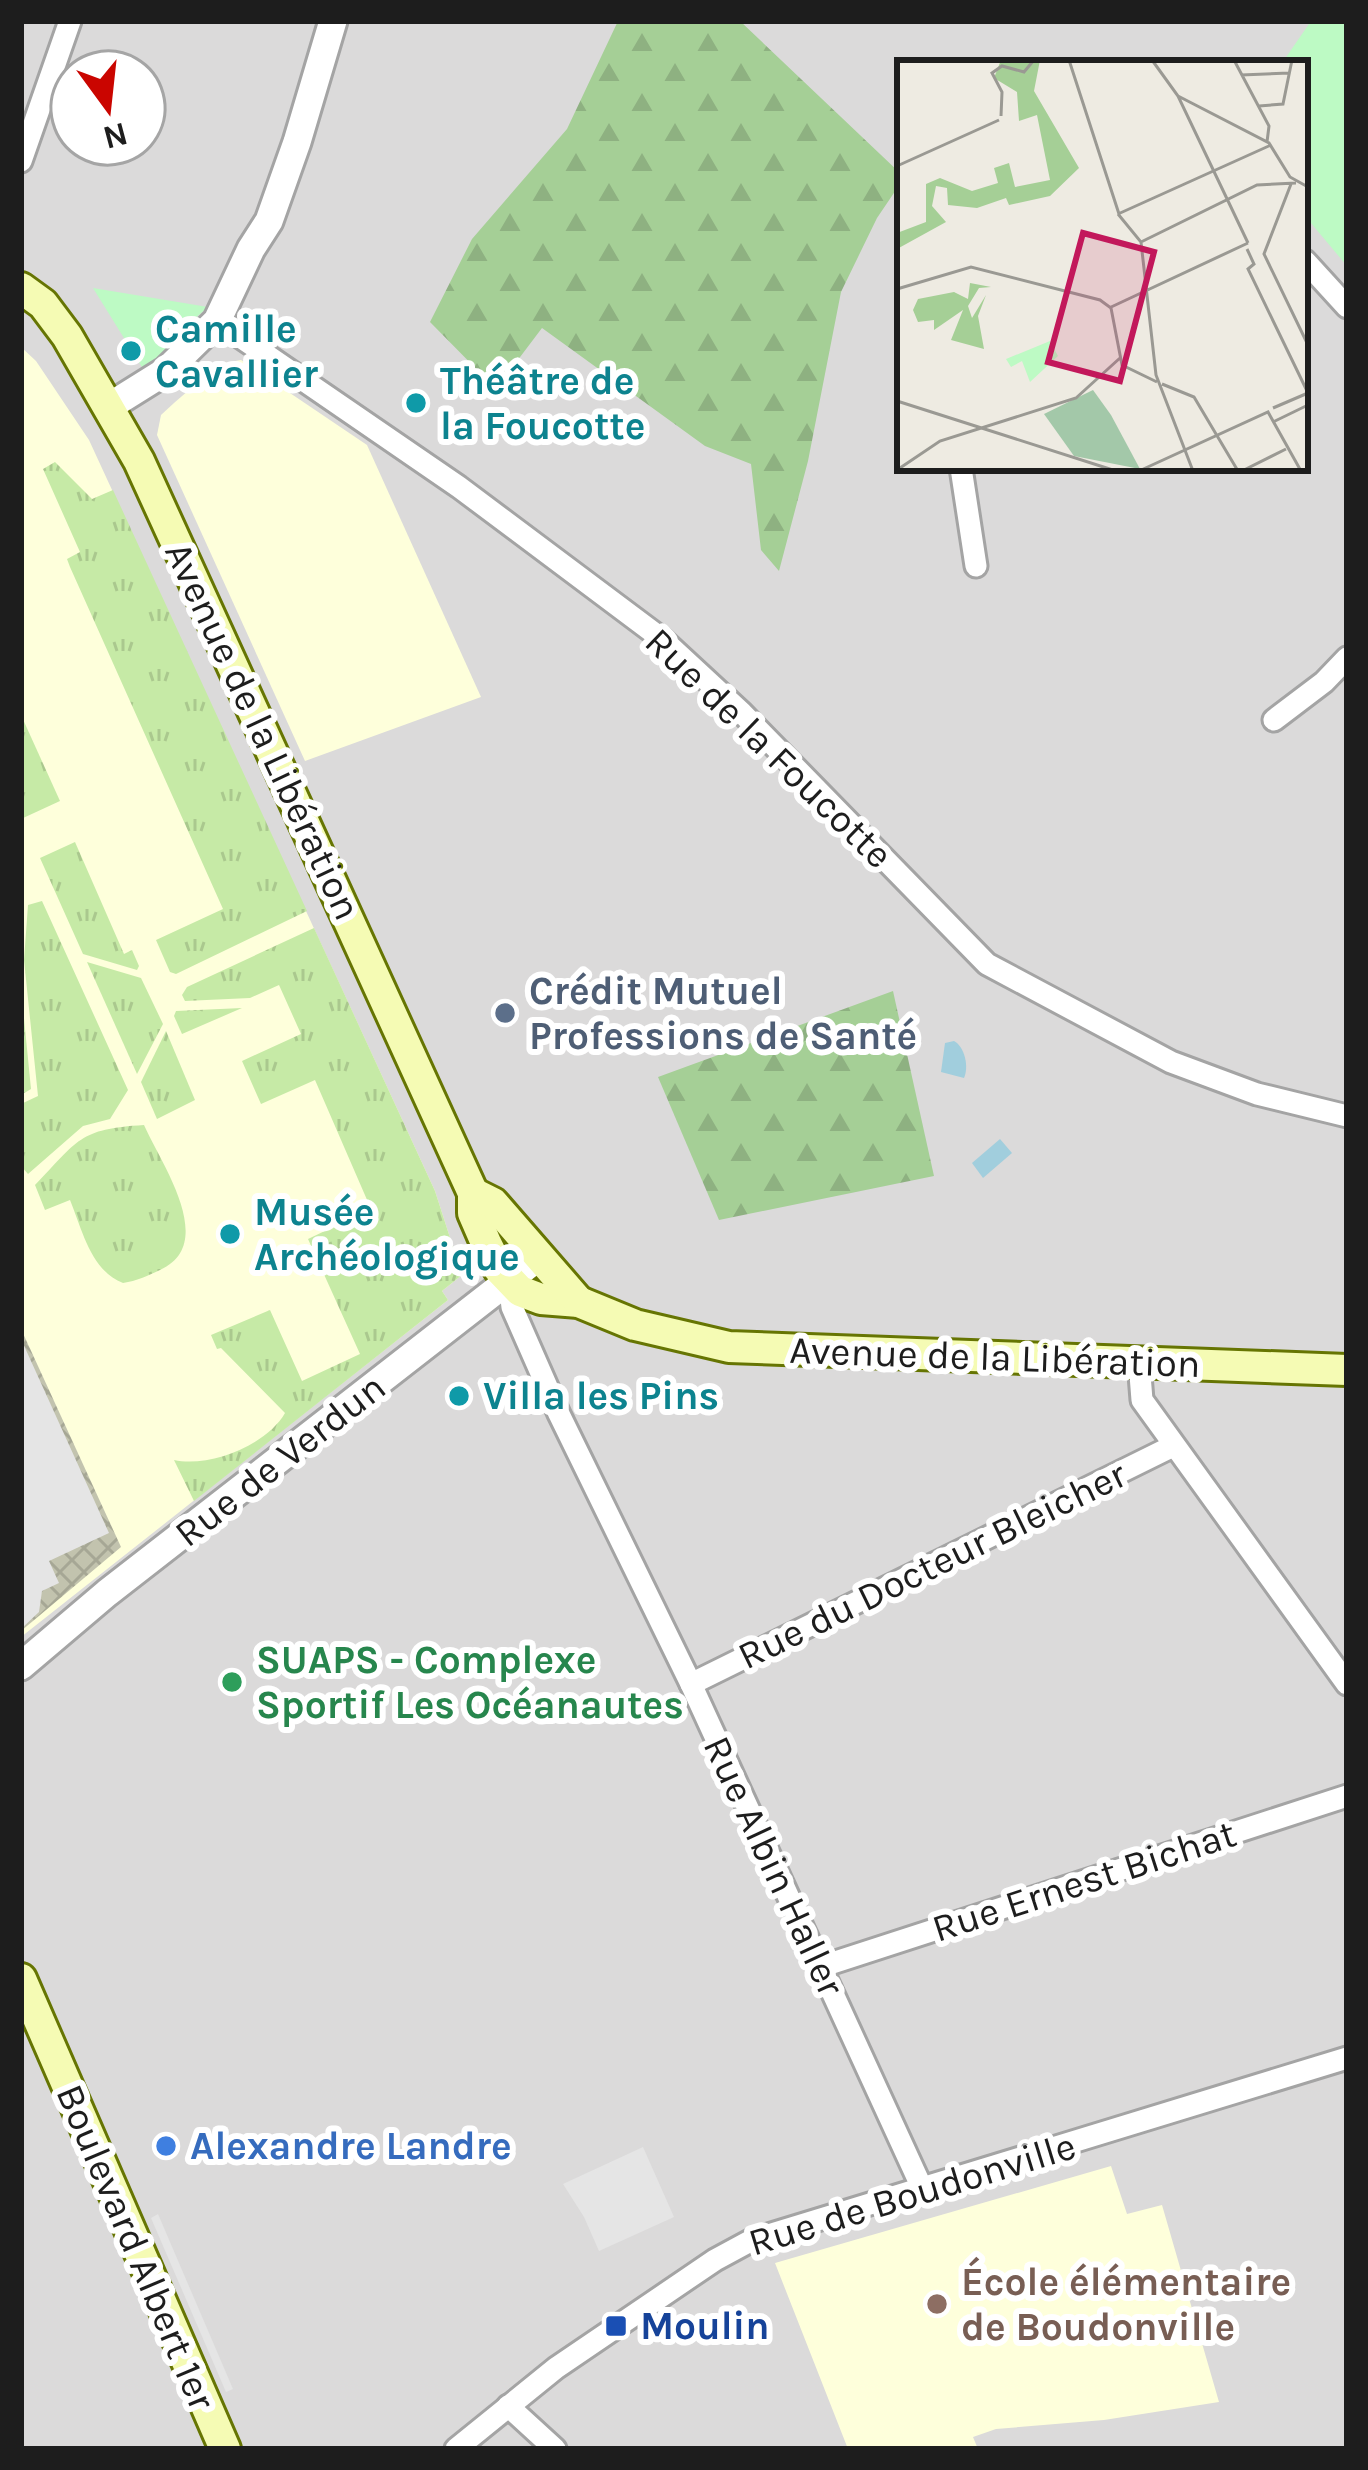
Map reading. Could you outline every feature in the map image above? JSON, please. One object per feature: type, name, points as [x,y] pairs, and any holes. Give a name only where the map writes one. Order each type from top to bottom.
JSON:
[{"type":"main road","name":"Avenue de la Libération","points":[[21,288],[58,323],[110,406],[194,578],[473,1193],[473,1213],[509,1283],[542,1299],[579,1302],[635,1325],[729,1347],[1347,1370]]},
{"type":"main road","name":"Avenue de la Libération","points":[[473,1193],[494,1203],[579,1302]]},
{"type":"main road","name":"Boulevard Albert 1er","points":[[21,1978],[225,2449]]},
{"type":"street","points":[[21,161],[70,21]]},
{"type":"street","points":[[110,406],[166,371],[217,321],[268,221],[304,122],[333,21]]},
{"type":"street","points":[[1308,264],[1347,307]]},
{"type":"street","name":"Rue de la Foucotte","points":[[217,321],[459,487],[662,639],[742,713],[987,964],[1171,1062],[1257,1094],[1347,1116]]},
{"type":"street","points":[[961,471],[976,566]]},
{"type":"street","points":[[1274,720],[1347,658]]},
{"type":"street","name":"Rue de Verdun","points":[[21,1666],[92,1605],[540,1256]]},
{"type":"street","name":"Rue Albin Haller","points":[[509,1283],[512,1307],[559,1414],[691,1684],[922,2188]]},
{"type":"street","points":[[1139,1362],[1142,1400],[1347,1684]]},
{"type":"street","name":"Rue du Docteur Bleicher","points":[[691,1684],[1173,1447]]},
{"type":"street","name":"Rue Ernest Bichat","points":[[820,1967],[1347,1796]]},
{"type":"street","name":"Rue de Boudonville","points":[[456,2449],[616,2326],[736,2248],[1347,2058]]},
{"type":"street","points":[[508,2406],[555,2449]]},
{"type":"shaded area","points":[[21,21],[1347,21],[1347,2449],[21,2449]]},
{"type":"shaded area","points":[[21,347],[36,361],[89,440],[435,1191],[462,1275],[442,1291],[448,1300],[21,1637]]},
{"type":"shaded area","points":[[241,360],[367,445],[481,697],[305,761],[157,435],[161,415],[174,403],[219,364]]},
{"type":"shaded area","points":[[21,1329],[121,1547],[21,1631]]},
{"type":"shaded area","points":[[21,1339],[109,1533],[49,1561],[59,1583],[42,1591],[39,1612],[21,1629]]},
{"type":"shaded area","points":[[643,2147],[674,2217],[599,2251],[563,2184]]},
{"type":"shaded area","name":"École élémentaire de Boudonville","points":[[1111,2166],[1127,2214],[1162,2205],[1219,2402],[1104,2420],[996,2429],[973,2437],[978,2449],[848,2449],[775,2263]]},
{"type":"shaded area","points":[[158,2214],[233,2389],[226,2392],[151,2218]]},
{"type":"green space","points":[[618,21],[740,21],[897,170],[897,188],[841,292],[808,461],[779,571],[761,550],[751,464],[705,446],[542,328],[496,389],[430,322],[472,239],[567,129]]},
{"type":"green space","points":[[1311,21],[1347,21],[1347,266],[1308,220],[1308,60],[1284,60]]},
{"type":"green space","points":[[93,288],[208,307],[166,344],[171,351],[145,372]]},
{"type":"green space","points":[[55,462],[92,499],[113,490],[307,911],[176,974],[170,972],[156,940],[223,909],[70,567],[67,559],[80,552],[43,469]]},
{"type":"green space","points":[[21,715],[60,801],[21,819]]},
{"type":"green space","points":[[75,842],[124,954],[132,950],[137,970],[83,954],[40,858]]},
{"type":"green space","points":[[42,901],[128,1090],[110,1119],[83,1126],[28,1174],[21,1166],[21,1104],[38,1096],[24,960],[28,905]]},
{"type":"green space","points":[[314,928],[435,1191],[462,1275],[442,1291],[448,1300],[194,1501],[174,1460],[204,1461],[236,1452],[265,1435],[285,1413],[217,1349],[211,1335],[270,1310],[302,1381],[360,1354],[308,1239],[371,1209],[315,1080],[261,1104],[242,1061],[301,1034],[279,985],[250,998],[185,1001],[182,995],[187,987]]},
{"type":"green space","points":[[87,962],[141,978],[163,1024],[137,1074]]},
{"type":"green space","points":[[21,988],[31,1089],[21,1095]]},
{"type":"green space","points":[[893,991],[934,1176],[719,1220],[658,1077]]},
{"type":"green space","points":[[242,1008],[182,1034],[174,1016],[176,1011]]},
{"type":"green space","points":[[166,1031],[195,1100],[157,1119],[141,1082]]},
{"type":"green space","points":[[144,1125],[180,1203],[184,1242],[177,1258],[160,1270],[123,1283],[95,1259],[70,1200],[45,1210],[35,1185],[81,1140],[105,1130]]},
{"type":"water","points":[[954,1041],[965,1058],[964,1078],[941,1072],[945,1043]]},
{"type":"water","points":[[1000,1139],[1012,1153],[983,1178],[972,1163]]},
{"type":"place","name":"Camille Cavallier","points":[[131,351]]},
{"type":"place","name":"Théâtre de la Foucotte","points":[[416,403]]},
{"type":"place","name":"Crédit Mutuel Professions de Santé","points":[[505,1013]]},
{"type":"place","name":"Musée Archéologique","points":[[230,1234]]},
{"type":"place","name":"Villa les Pins","points":[[459,1396]]},
{"type":"place","name":"SUAPS - Complexe Sportif Les Océanautes","points":[[232,1682]]},
{"type":"place","name":"Alexandre Landre","points":[[166,2146]]},
{"type":"place","name":"École élémentaire de Boudonville","points":[[937,2304]]},
{"type":"place","name":"Moulin","points":[[616,2326]]}]
